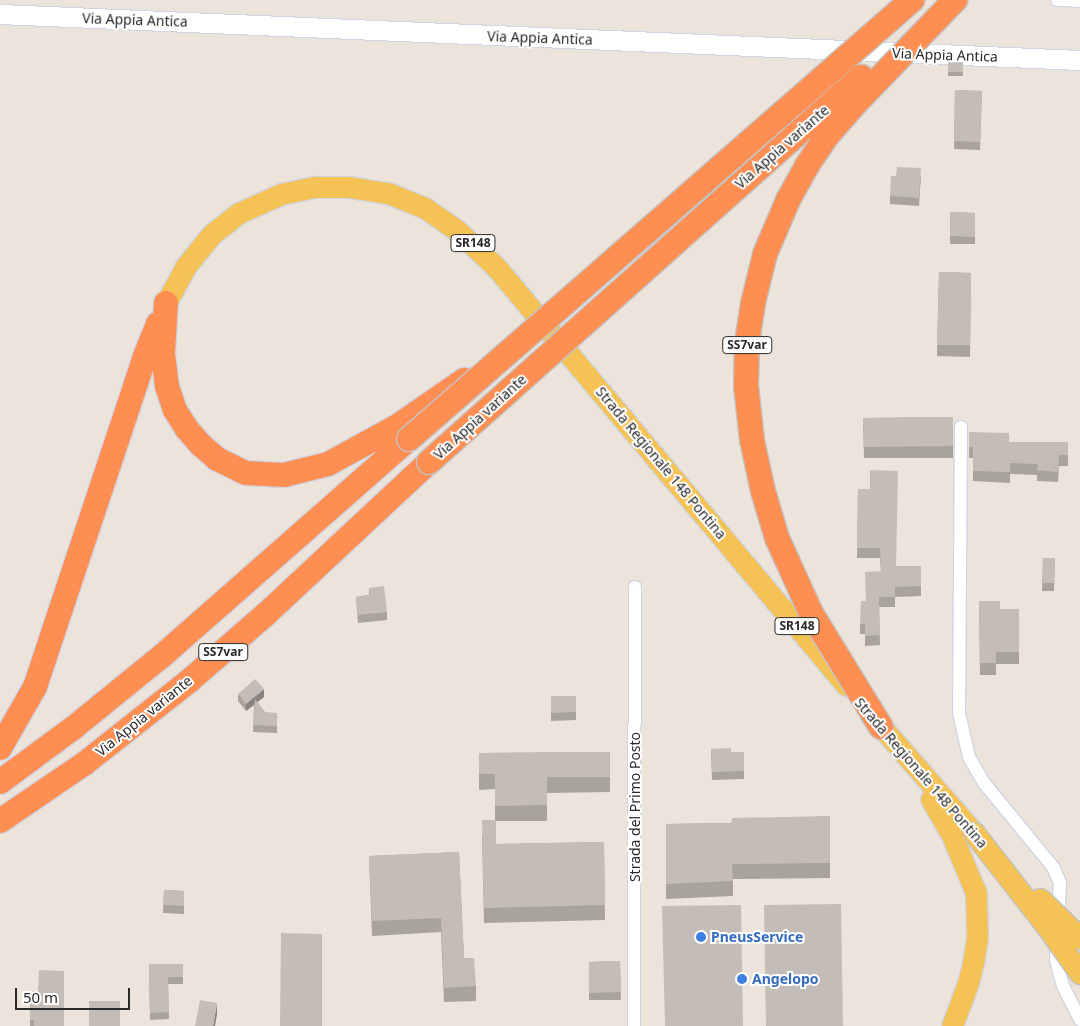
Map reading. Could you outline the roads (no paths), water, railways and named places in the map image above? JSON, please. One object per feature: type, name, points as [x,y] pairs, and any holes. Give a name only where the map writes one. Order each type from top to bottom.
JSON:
[{"type":"highway","name":"Via Appia variante","points":[[0,782],[86,718],[164,655],[403,433],[536,328],[912,0]]},
{"type":"highway","name":"Via Appia variante","points":[[0,821],[76,770],[164,702],[265,615],[429,462],[762,164],[950,0]]},
{"type":"highway","name":"SS7var","points":[[881,727],[810,613],[777,538],[763,490],[752,440],[746,395],[747,342],[753,302],[763,262],[788,200],[806,167],[827,136],[852,107],[955,0]]},
{"type":"highway","points":[[166,303],[162,354],[171,399],[181,420],[193,438],[217,459],[227,465],[253,474],[272,476],[301,472],[403,433]]},
{"type":"highway","points":[[0,748],[35,687],[145,356],[166,303]]},
{"type":"main road","name":"Strada Regionale 148 Pontina","points":[[166,303],[186,266],[212,234],[239,213],[264,201],[297,190],[333,186],[368,189],[410,200],[450,224],[492,263],[881,727],[974,833],[1046,925],[1080,973]]},
{"type":"main road","name":"SR148","points":[[881,727],[951,833],[976,893],[977,938],[968,984],[952,1026]]},
{"type":"main road","name":"SR148","points":[[974,833],[1080,938]]},
{"type":"street","points":[[1057,0],[1080,1]]},
{"type":"street","name":"Via Appia Antica","points":[[0,14],[1080,60]]},
{"type":"street","points":[[962,427],[960,713],[969,757],[984,783],[1053,867],[1060,883],[1056,960],[1063,986],[1080,1020]]},
{"type":"street","name":"Strada del Primo Posto","points":[[634,1026],[635,588]]},
{"type":"place","name":"PneusService","points":[[701,937]]},
{"type":"place","name":"Angelopo","points":[[742,979]]}]
